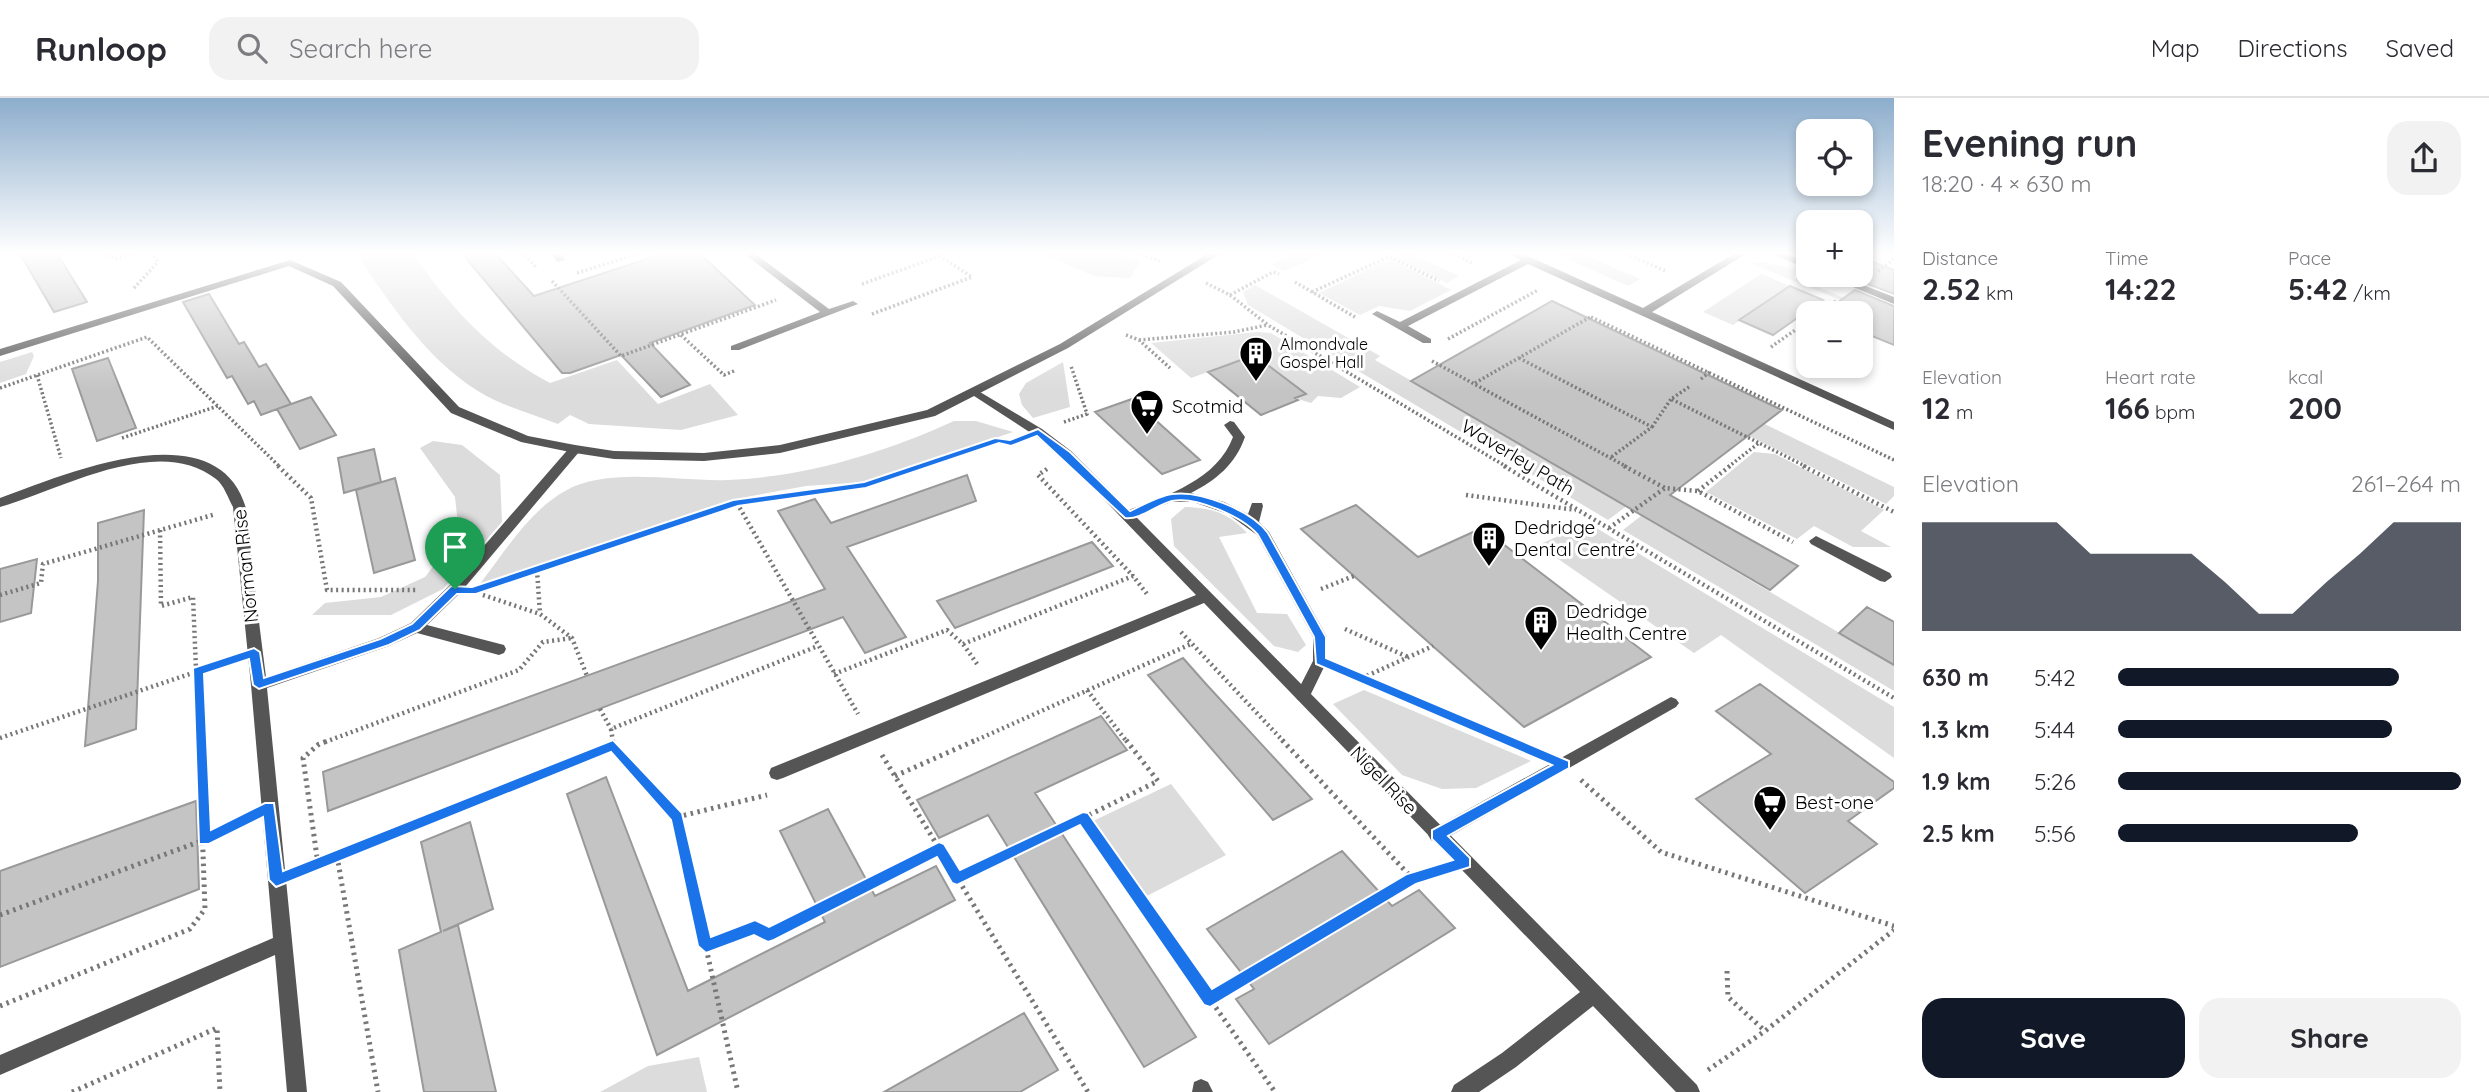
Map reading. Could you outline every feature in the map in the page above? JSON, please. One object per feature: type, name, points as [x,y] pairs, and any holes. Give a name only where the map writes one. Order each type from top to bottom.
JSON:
[{"type":"street","points":[[0,353],[167,298]]},
{"type":"street","points":[[350,298],[455,410],[525,439],[575,449],[614,455],[704,457],[780,449],[931,413],[1064,346],[1142,298]]},
{"type":"street","points":[[809,298],[828,313]]},
{"type":"street","points":[[1399,326],[1453,298]]},
{"type":"street","points":[[1614,298],[1894,426]]},
{"type":"street","points":[[1644,312],[1666,298]]},
{"type":"street","points":[[735,348],[853,304]]},
{"type":"street","points":[[1377,314],[1427,341]]},
{"type":"street","name":"Nigel Rise","points":[[975,392],[1067,454],[1687,1089]]},
{"type":"street","points":[[1129,515],[1211,479],[1237,448],[1239,437],[1230,425]]},
{"type":"street","points":[[259,685],[384,642],[416,627],[455,589],[575,449]]},
{"type":"street","name":"Norman Rise","points":[[0,503],[67,478],[131,460],[179,458],[219,474],[234,488],[239,507],[259,685],[298,1092]]},
{"type":"street","points":[[1173,497],[1211,502],[1253,521],[1262,533],[1320,637],[1320,661],[1303,696]]},
{"type":"street","points":[[1253,521],[1256,506]]},
{"type":"street","points":[[1816,541],[1891,576]]},
{"type":"street","points":[[778,774],[1205,597]]},
{"type":"street","points":[[416,627],[499,649]]},
{"type":"street","points":[[1437,835],[1671,703]]},
{"type":"street","points":[[0,1065],[282,943]]},
{"type":"street","points":[[1461,1092],[1509,1060],[1594,994]]},
{"type":"path","points":[[568,298],[621,356],[782,298]]},
{"type":"path","points":[[850,298],[853,304],[875,316],[919,298]]},
{"type":"path","name":"Waverley Path","points":[[1234,298],[1268,325],[1894,698]]},
{"type":"path","points":[[1322,298],[1363,321],[1377,314]]},
{"type":"path","points":[[1447,339],[1522,298]]},
{"type":"path","points":[[1474,384],[1618,300]]},
{"type":"path","points":[[1590,316],[1894,460]]},
{"type":"path","points":[[1170,368],[1139,340],[1234,332],[1268,325]]},
{"type":"path","points":[[1752,361],[1796,330]]},
{"type":"path","points":[[472,591],[737,503],[866,485],[999,440],[1011,443],[1087,414],[1064,346]]},
{"type":"path","points":[[1519,358],[1653,427]]},
{"type":"path","points":[[1430,360],[1665,488],[1698,491],[1796,543]]},
{"type":"path","points":[[37,375],[67,478]]},
{"type":"path","points":[[1610,458],[1653,427],[1671,400],[1689,387]]},
{"type":"path","points":[[1671,400],[1893,509]]},
{"type":"path","points":[[114,441],[218,406]]},
{"type":"path","points":[[1698,491],[1759,443]]},
{"type":"path","points":[[61,458],[74,454]]},
{"type":"path","points":[[1067,454],[1038,475],[1133,576],[1191,644],[1412,878]]},
{"type":"path","points":[[1609,528],[1665,488]]},
{"type":"path","points":[[1466,495],[1580,510]]},
{"type":"path","points":[[737,503],[870,735],[1088,1092]]},
{"type":"path","points":[[0,595],[41,583],[43,564],[239,507]]},
{"type":"path","points":[[0,1006],[190,929],[205,909],[198,671],[193,597],[161,606],[160,530]]},
{"type":"path","points":[[537,569],[540,614]]},
{"type":"path","points":[[963,644],[1133,576]]},
{"type":"path","points":[[1327,599],[1320,588],[1354,576]]},
{"type":"path","points":[[455,589],[472,591],[540,614],[572,638],[587,676]]},
{"type":"path","points":[[1340,621],[1347,631],[1408,657]]},
{"type":"path","points":[[834,674],[947,630],[963,644],[992,685]]},
{"type":"path","points":[[318,864],[303,758],[319,744],[519,670],[543,642],[572,638]]},
{"type":"path","points":[[895,776],[1191,644]]},
{"type":"path","points":[[611,729],[818,646]]},
{"type":"path","points":[[1361,679],[1433,646]]},
{"type":"path","points":[[0,738],[254,652]]},
{"type":"path","points":[[1320,661],[1564,765],[1661,852],[1894,928]]},
{"type":"path","points":[[957,878],[1158,781],[1087,690]]},
{"type":"path","points":[[600,709],[611,729],[613,745],[677,817],[738,1092]]},
{"type":"path","points":[[276,880],[613,745]]},
{"type":"path","points":[[677,817],[765,798],[778,774]]},
{"type":"path","points":[[0,915],[204,840],[269,807]]},
{"type":"path","points":[[1083,818],[1275,1092]]},
{"type":"path","points":[[706,946],[755,927],[768,935],[939,849]]},
{"type":"path","points":[[337,856],[378,1092]]},
{"type":"path","points":[[1210,999],[1412,878],[1465,863]]},
{"type":"path","points":[[1687,1089],[1765,1031],[1894,928]]},
{"type":"path","points":[[1727,971],[1728,998],[1765,1031]]},
{"type":"path","points":[[72,1092],[217,1028],[220,1092]]},
{"type":"shaded area","points":[[388,298],[448,298],[490,342],[550,383],[617,360],[658,404],[710,384],[738,415],[681,430],[589,424],[570,415],[558,424],[478,391],[441,363]]},
{"type":"shaded area","points":[[1245,298],[1279,298],[1380,356],[1375,360],[1628,505],[1608,520],[1248,305]]},
{"type":"shaded area","points":[[1329,298],[1435,298],[1410,311],[1379,306],[1360,315]]},
{"type":"shaded area","points":[[1724,298],[1772,298],[1733,325],[1703,312]]},
{"type":"shaded area","points":[[1873,309],[1894,318],[1894,322],[1873,313]]},
{"type":"shaded area","points":[[1257,332],[1271,333],[1360,387],[1341,398],[1318,396],[1311,403],[1295,398],[1305,393],[1265,363],[1251,368],[1241,360],[1191,378],[1151,343]]},
{"type":"shaded area","points":[[32,352],[34,356],[26,374],[0,383],[0,362]]},
{"type":"shaded area","points":[[1063,362],[1070,407],[1033,418],[1022,405],[1019,394],[1026,383]]},
{"type":"shaded area","points":[[1695,390],[1894,487],[1894,496],[1886,504],[1679,401]]},
{"type":"shaded area","points":[[954,421],[976,421],[1013,432],[866,482],[806,486],[730,500],[479,585],[540,510],[552,499],[582,483],[623,477],[728,480],[786,474],[872,453]]},
{"type":"shaded area","points":[[433,441],[462,445],[500,475],[502,522],[443,589],[391,615],[312,615],[325,603],[381,597],[425,577],[459,533],[455,497],[420,448]]},
{"type":"shaded area","points":[[1754,452],[1775,454],[1884,510],[1861,531],[1891,547],[1853,547],[1814,526],[1797,539],[1706,492]]},
{"type":"shaded area","points":[[1185,507],[1219,513],[1234,521],[1247,533],[1219,537],[1257,613],[1287,614],[1306,645],[1298,652],[1274,646],[1174,546],[1171,519]]},
{"type":"shaded area","points":[[1641,516],[1894,665],[1894,691],[1623,530]]},
{"type":"shaded area","points":[[1588,523],[1894,707],[1894,758],[1721,635],[1694,653],[1538,545]]},
{"type":"shaded area","points":[[1364,690],[1531,761],[1476,788],[1442,789],[1402,775],[1333,704]]},
{"type":"shaded area","points":[[1171,784],[1226,855],[1145,897],[1093,821]]},
{"type":"shaded area","points":[[699,1057],[707,1092],[600,1092],[648,1066]]},
{"type":"building","points":[[46,298],[85,298],[87,302],[54,312]]},
{"type":"building","points":[[195,298],[212,298],[239,344],[244,342],[259,367],[266,364],[291,404],[261,415],[254,401],[248,404],[232,376],[227,378],[183,302]]},
{"type":"building","points":[[500,298],[748,298],[755,305],[650,343],[690,385],[661,397],[621,355],[570,373],[562,373]]},
{"type":"building","points":[[1771,298],[1823,300],[1796,301],[1796,319],[1773,335],[1739,320]]},
{"type":"building","points":[[1843,298],[1875,298],[1894,306],[1894,345],[1873,336],[1873,301],[1840,301]]},
{"type":"building","points":[[1552,301],[1782,410],[1670,495],[1798,566],[1770,590],[1411,381]]},
{"type":"building","points":[[108,358],[136,428],[97,441],[72,369]]},
{"type":"building","name":"Almondvale Gospel Hall","points":[[1241,360],[1251,368],[1265,363],[1306,394],[1261,415],[1208,372]]},
{"type":"building","points":[[311,397],[336,435],[300,449],[277,409]]},
{"type":"building","name":"Scotmid","points":[[1132,399],[1200,460],[1162,474],[1095,412]]},
{"type":"building","points":[[374,449],[381,482],[344,493],[338,458]]},
{"type":"building","points":[[967,475],[976,501],[847,547],[906,637],[865,653],[843,617],[328,811],[323,772],[825,589],[778,511],[815,499],[831,523]]},
{"type":"building","points":[[395,478],[415,560],[374,573],[356,490]]},
{"type":"building","points":[[1356,505],[1418,557],[1482,528],[1651,657],[1524,727],[1301,529]]},
{"type":"building","points":[[144,510],[136,729],[85,746],[98,581],[98,523]]},
{"type":"building","points":[[1092,542],[1113,566],[955,628],[937,601]]},
{"type":"building","points":[[37,559],[31,613],[0,622],[0,569]]},
{"type":"building","points":[[1867,607],[1894,622],[1894,665],[1839,633]]},
{"type":"building","points":[[1183,658],[1312,799],[1273,820],[1148,675]]},
{"type":"building","points":[[1760,684],[1894,782],[1894,788],[1848,821],[1877,844],[1805,893],[1696,799],[1771,754],[1716,711]]},
{"type":"building","points":[[1101,716],[1127,750],[1035,793],[1196,1037],[1144,1067],[988,815],[939,838],[917,800]]},
{"type":"building","points":[[606,777],[688,991],[825,922],[780,831],[828,809],[875,896],[936,866],[955,900],[657,1055],[567,794]]},
{"type":"building","points":[[196,801],[199,889],[0,967],[0,871]]},
{"type":"building","points":[[470,822],[493,909],[443,931],[458,925],[496,1092],[424,1092],[399,950],[441,932],[421,842]]},
{"type":"building","points":[[1342,851],[1392,906],[1419,890],[1455,928],[1269,1044],[1236,999],[1254,989],[1207,929]]},
{"type":"building","points":[[1024,1013],[1058,1070],[1020,1092],[884,1092]]},
{"type":"place","name":"Almondvale Gospel Hall","points":[[1256,383]]},
{"type":"place","name":"Scotmid","points":[[1147,436]]},
{"type":"place","name":"Dedridge Dental Centre","points":[[1489,568]]},
{"type":"place","name":"Dedridge Health Centre","points":[[1541,652]]},
{"type":"place","name":"Best-one","points":[[1770,832]]},
{"type":"route","points":[[1038,432],[1067,454],[1129,515],[1173,497],[1211,502],[1253,521],[1320,637],[1320,661],[1564,765],[1437,835],[1465,863],[1412,878],[1210,999],[1083,818],[957,878],[939,849],[768,935],[755,927],[706,946],[677,817],[613,745],[276,880],[269,807],[204,840],[198,671],[254,652],[259,685],[384,642],[416,627],[455,589],[472,591],[737,503],[866,485],[999,440],[1011,443],[1038,432]]}]
